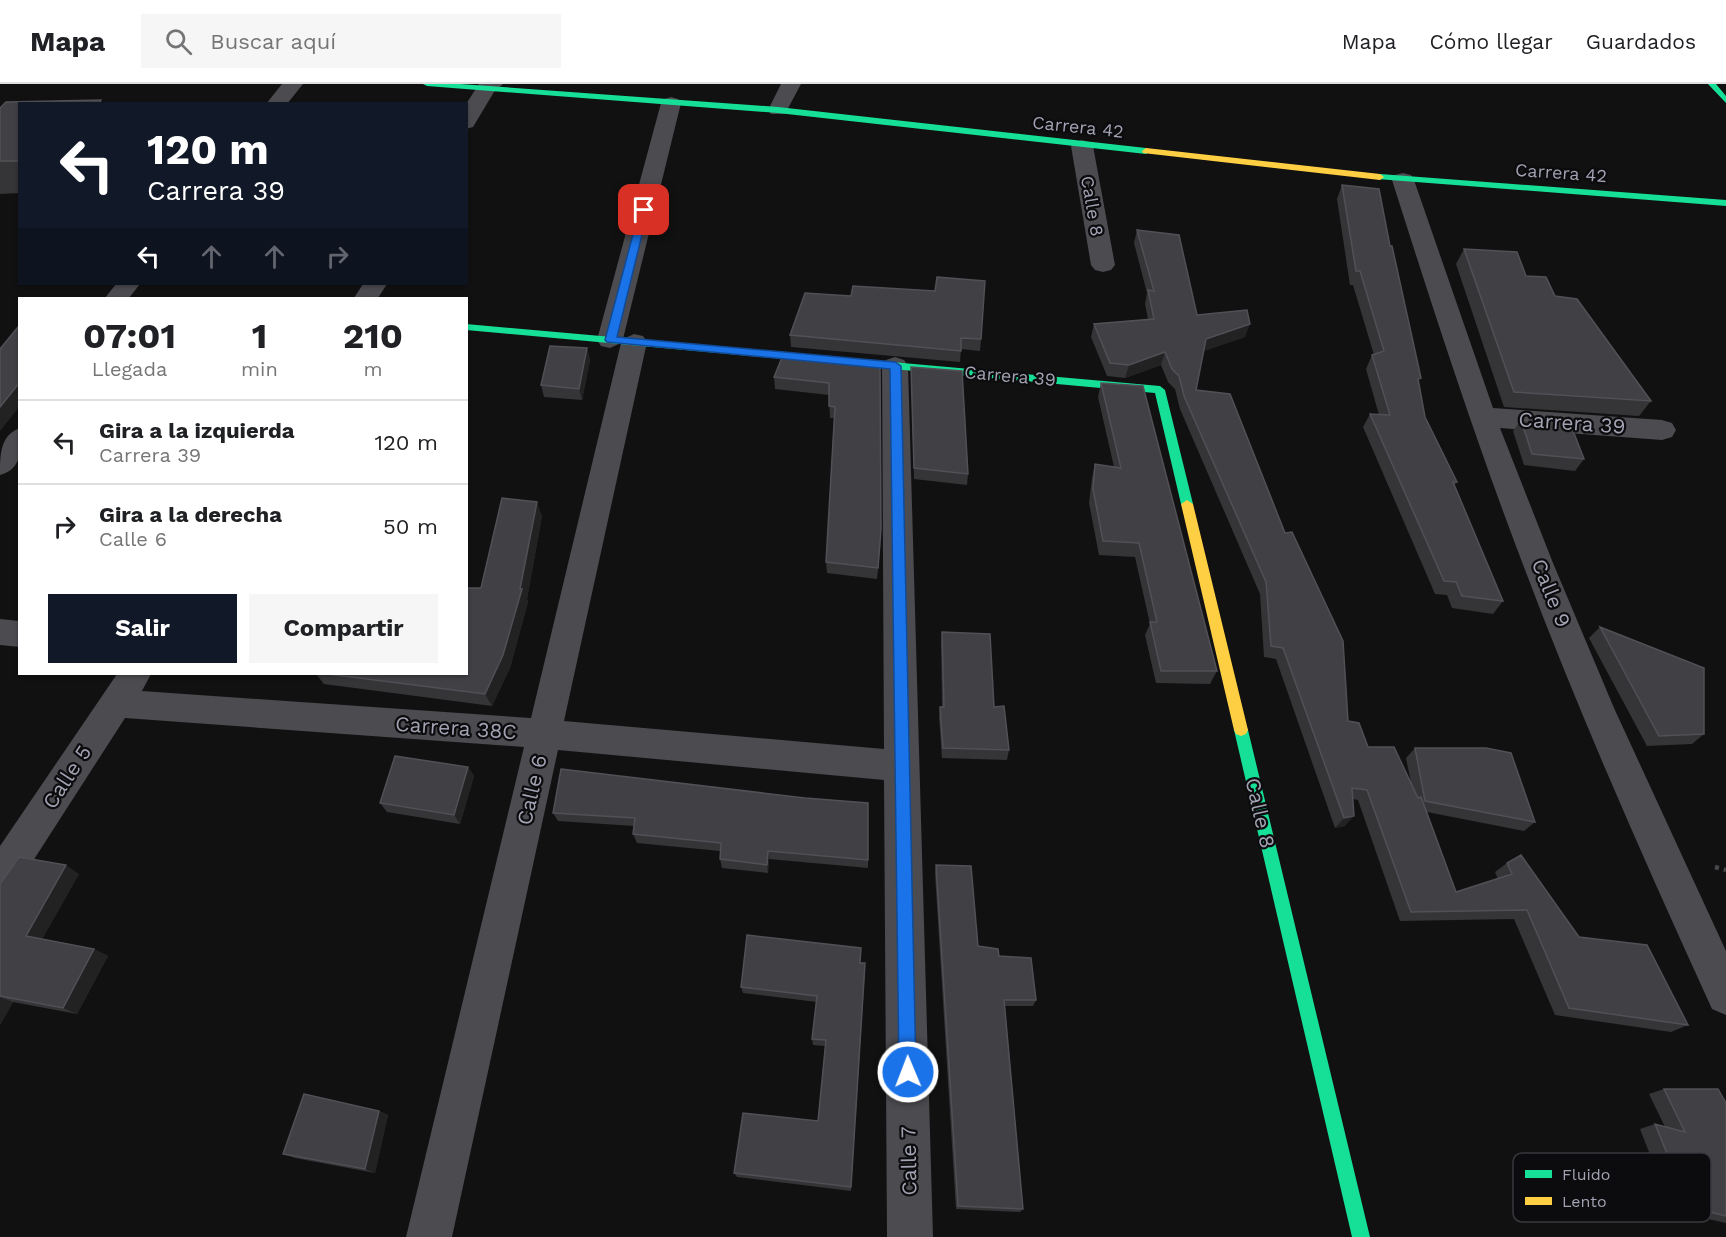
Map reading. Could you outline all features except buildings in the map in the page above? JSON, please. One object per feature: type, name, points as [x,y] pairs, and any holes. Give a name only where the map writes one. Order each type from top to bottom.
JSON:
[{"type":"street","points":[[278,102],[293,84]]},
{"type":"street","name":"Carrera 42","points":[[427,84],[489,86],[671,103],[778,110],[1082,146],[1403,180],[1726,203]]},
{"type":"street","points":[[778,110],[791,84]]},
{"type":"street","points":[[1712,84],[1726,101]]},
{"type":"street","points":[[468,120],[489,86]]},
{"type":"street","name":"Calle 6","points":[[429,1237],[545,734],[671,103]]},
{"type":"street","name":"Calle 8","points":[[1082,146],[1103,266]]},
{"type":"street","name":"Calle 9","points":[[1403,180],[1482,417],[1576,654],[1659,850],[1726,995]]},
{"type":"street","name":"Carrera 39","points":[[468,327],[1160,390]]},
{"type":"street","name":"Calle 7","points":[[895,366],[910,1237]]},
{"type":"street","name":"Calle 8","points":[[1160,390],[1360,1237]]},
{"type":"street","name":"Carrera 39","points":[[1482,417],[1662,430]]},
{"type":"street","points":[[0,465],[18,441]]},
{"type":"street","points":[[0,633],[18,634]]},
{"type":"street","name":"Calle 5","points":[[0,879],[134,675]]},
{"type":"street","name":"Carrera 38C","points":[[116,703],[545,734],[903,766]]},
{"type":"traffic: fast","points":[[427,84],[778,110],[1146,151]]},
{"type":"traffic: fast","points":[[1712,84],[1726,101]]},
{"type":"traffic: fast","points":[[1380,177],[1726,203]]},
{"type":"traffic: fast","points":[[468,327],[1160,390],[1187,504]]},
{"type":"traffic: fast","points":[[1241,730],[1361,1237]]},
{"type":"traffic: slow","points":[[1146,151],[1380,177]]},
{"type":"traffic: slow","points":[[1187,504],[1241,730]]},
{"type":"route","points":[[644,210],[610,340],[895,366],[908,1072]]}]
